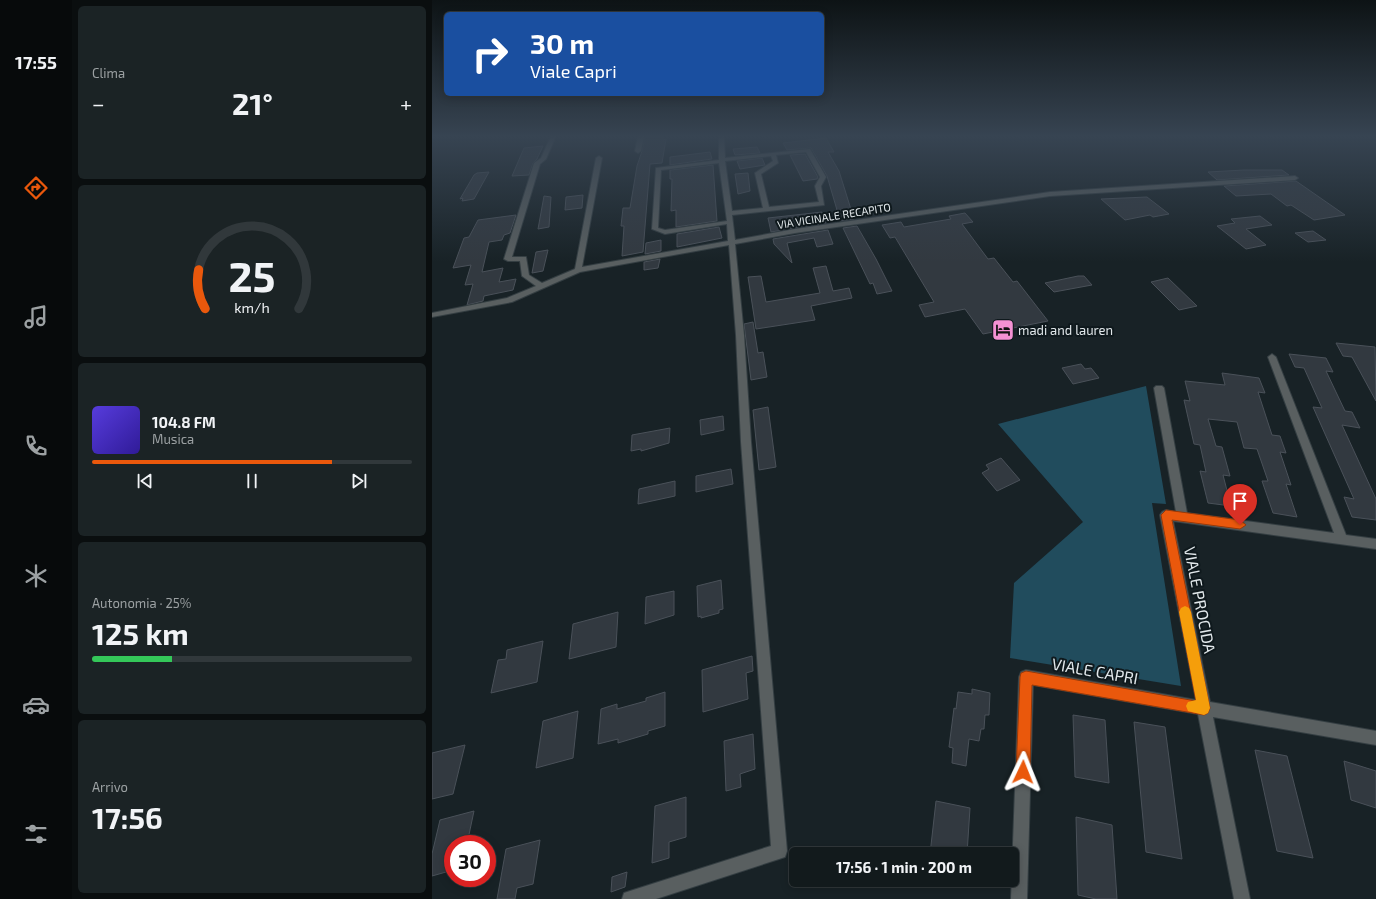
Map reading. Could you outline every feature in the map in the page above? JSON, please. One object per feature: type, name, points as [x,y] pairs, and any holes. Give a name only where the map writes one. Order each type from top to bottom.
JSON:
[{"type":"street","points":[[532,178],[508,259],[523,259],[526,276],[540,285]]},
{"type":"street","points":[[578,270],[594,178]]},
{"type":"street","points":[[658,178],[655,229],[665,232],[766,209],[822,204],[818,186],[822,178]]},
{"type":"street","points":[[630,899],[779,851],[731,242],[724,178]]},
{"type":"street","points":[[759,178],[766,209]]},
{"type":"street","name":"VIA VICINALE RECAPITO","points":[[432,315],[509,300],[540,285],[578,270],[802,230],[1050,194],[1295,178]]},
{"type":"street","points":[[1272,357],[1342,539]]},
{"type":"street","points":[[1159,388],[1182,517]]},
{"type":"street","name":"VIALE PROCIDA","points":[[1242,899],[1166,515],[1376,544]]},
{"type":"street","name":"VIALE CAPRI","points":[[1019,899],[1026,677],[1376,738]]},
{"type":"shaded area","points":[[1146,386],[1166,504],[1152,503],[1181,686],[1010,658],[1014,583],[1083,522],[998,424]]},
{"type":"building","points":[[472,178],[486,178],[474,199],[462,201],[463,198],[460,199]]},
{"type":"building","points":[[635,178],[649,178],[643,252],[622,256],[624,226],[621,226],[623,208],[630,208]]},
{"type":"building","points":[[714,178],[717,221],[676,227],[676,210],[671,211],[672,179],[670,179]]},
{"type":"building","points":[[736,178],[749,178],[750,191],[738,194]]},
{"type":"building","points":[[801,178],[818,178],[817,179],[803,181]]},
{"type":"building","points":[[828,178],[841,178],[854,219],[840,221],[835,211],[837,210]]},
{"type":"building","points":[[1215,178],[1246,178],[1217,180]]},
{"type":"building","points":[[1296,181],[1345,215],[1314,220],[1291,205],[1287,206],[1271,194],[1236,196],[1224,186]]},
{"type":"building","points":[[583,195],[582,208],[565,210],[566,197]]},
{"type":"building","points":[[544,196],[551,197],[549,227],[538,229]]},
{"type":"building","points":[[1147,197],[1169,214],[1153,217],[1150,215],[1125,220],[1101,199]]},
{"type":"building","points":[[822,212],[826,223],[771,232],[768,218]]},
{"type":"building","points":[[965,213],[973,222],[962,224],[988,259],[994,258],[1013,282],[1017,281],[1048,321],[983,334],[965,309],[925,317],[919,305],[934,302],[895,237],[890,238],[882,225],[901,222],[904,227],[951,219],[949,216]]},
{"type":"building","points":[[516,215],[510,233],[504,235],[502,240],[489,242],[482,272],[503,268],[499,282],[516,279],[513,290],[484,296],[483,301],[467,305],[473,284],[465,285],[471,265],[453,268],[464,238],[469,237],[478,220]]},
{"type":"building","points":[[1260,216],[1272,225],[1246,229],[1266,245],[1246,249],[1217,226],[1235,223],[1231,219]]},
{"type":"building","points":[[857,226],[892,291],[877,294],[873,283],[870,284],[843,228]]},
{"type":"building","points":[[719,227],[722,238],[677,247],[677,234]]},
{"type":"building","points":[[828,230],[833,244],[817,247],[814,238],[787,243],[792,263],[774,244],[773,239]]},
{"type":"building","points":[[1313,231],[1326,240],[1308,242],[1295,233]]},
{"type":"building","points":[[661,240],[661,251],[645,254],[646,243]]},
{"type":"building","points":[[548,250],[543,271],[532,273],[536,252]]},
{"type":"building","points":[[660,259],[658,268],[644,270],[644,262]]},
{"type":"building","points":[[826,266],[833,291],[849,288],[852,298],[811,306],[815,320],[756,329],[748,277],[761,276],[766,302],[820,293],[813,268]]},
{"type":"building","points":[[1084,276],[1092,285],[1054,292],[1045,283]]},
{"type":"building","points":[[1168,278],[1197,306],[1179,310],[1151,282]]},
{"type":"building","points":[[753,322],[758,353],[763,352],[767,377],[751,380],[744,324]]},
{"type":"building","points":[[1336,343],[1375,347],[1376,401],[1352,357],[1343,356]]},
{"type":"building","points":[[1289,354],[1326,358],[1333,372],[1326,371],[1345,411],[1352,412],[1360,428],[1342,425],[1376,499],[1376,520],[1352,517],[1344,497],[1354,499],[1313,407],[1322,408],[1304,368],[1295,367]]},
{"type":"building","points":[[1081,364],[1085,369],[1091,368],[1099,378],[1073,384],[1062,368]]},
{"type":"building","points":[[1222,373],[1259,378],[1265,393],[1258,392],[1272,435],[1280,436],[1286,453],[1280,452],[1291,485],[1286,484],[1297,517],[1273,513],[1262,481],[1268,481],[1257,449],[1244,448],[1237,422],[1208,419],[1216,446],[1222,447],[1230,476],[1223,475],[1231,506],[1208,503],[1200,471],[1206,472],[1200,445],[1194,444],[1184,400],[1190,401],[1185,381],[1225,385]]},
{"type":"building","points":[[768,407],[776,467],[759,470],[753,410]]},
{"type":"building","points":[[723,416],[724,430],[701,435],[700,420]]},
{"type":"building","points":[[670,428],[669,443],[641,451],[641,449],[631,451],[632,435]]},
{"type":"building","points":[[1001,458],[1020,480],[997,491],[982,473],[989,469],[986,465]]},
{"type":"building","points":[[731,469],[733,484],[696,492],[696,476]]},
{"type":"building","points":[[675,481],[675,496],[638,504],[639,489]]},
{"type":"building","points":[[721,580],[723,609],[719,610],[719,613],[701,618],[701,616],[698,617],[697,586]]},
{"type":"building","points":[[674,591],[674,615],[645,624],[646,597]]},
{"type":"building","points":[[618,612],[616,647],[569,659],[573,624]]},
{"type":"building","points":[[543,641],[537,682],[491,693],[498,660],[506,659],[507,650]]},
{"type":"building","points":[[752,656],[753,671],[746,673],[748,699],[703,712],[702,670]]},
{"type":"building","points":[[972,689],[990,693],[989,715],[985,715],[984,729],[981,729],[979,741],[969,739],[966,766],[952,763],[953,748],[949,747],[954,708],[956,709],[958,692],[972,694]]},
{"type":"building","points":[[665,692],[665,726],[648,731],[648,734],[618,743],[618,739],[598,744],[601,709],[617,704],[617,709],[646,701],[646,698]]},
{"type":"building","points":[[578,711],[573,758],[536,768],[543,721]]},
{"type":"building","points":[[1073,715],[1105,720],[1109,783],[1075,777]]},
{"type":"building","points":[[1134,722],[1165,727],[1182,859],[1146,852]]},
{"type":"building","points":[[753,734],[755,769],[740,774],[741,787],[726,791],[724,741]]},
{"type":"building","points":[[465,745],[453,794],[432,799],[432,753]]},
{"type":"building","points":[[1255,750],[1287,756],[1313,858],[1277,851]]},
{"type":"building","points":[[1344,761],[1376,771],[1376,808],[1351,800]]},
{"type":"building","points":[[686,797],[686,837],[669,842],[669,858],[652,863],[655,806]]},
{"type":"building","points":[[936,801],[970,808],[967,847],[931,847]]},
{"type":"building","points":[[474,811],[469,835],[444,835],[444,873],[432,876],[432,854],[440,820]]},
{"type":"building","points":[[1076,817],[1112,825],[1117,899],[1096,899],[1078,895]]},
{"type":"building","points":[[540,840],[533,884],[517,888],[515,899],[497,899],[506,849]]},
{"type":"building","points":[[627,872],[625,887],[611,892],[612,877]]},
{"type":"slow traffic","points":[[1185,612],[1204,708],[1192,706]]},
{"type":"place","name":"madi and lauren","points":[[1003,330]]},
{"type":"route","points":[[1023,772],[1026,677],[1204,708],[1166,515],[1240,525]]}]
